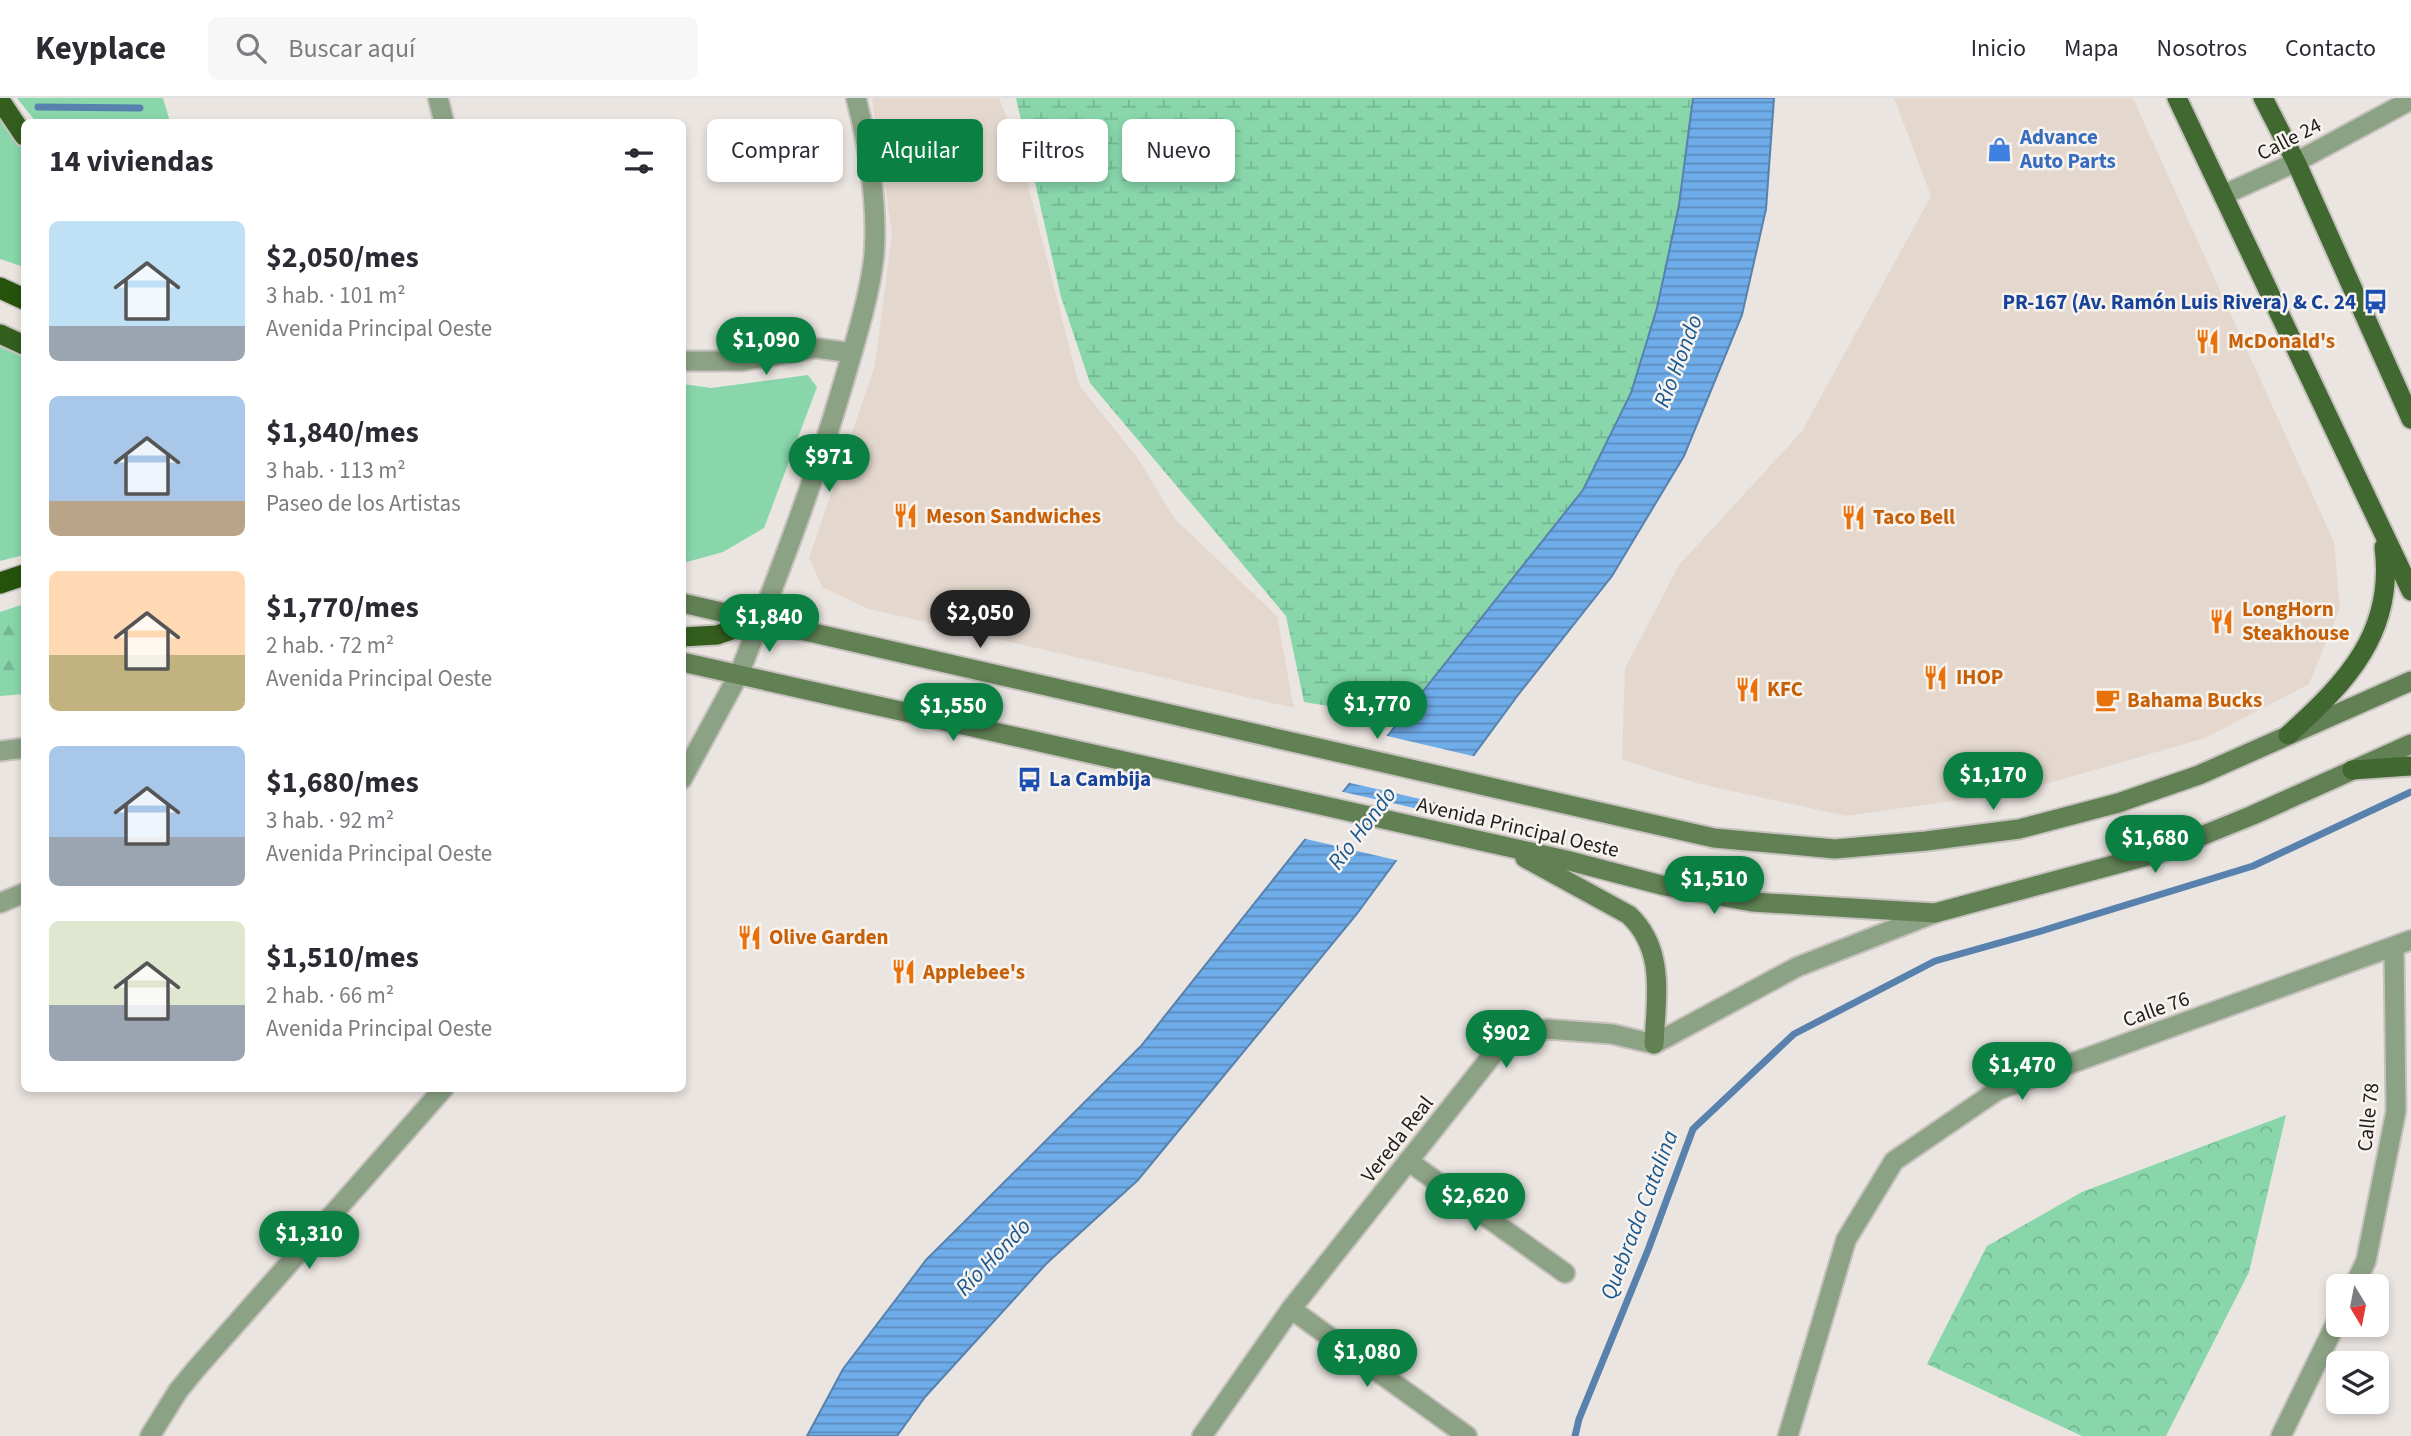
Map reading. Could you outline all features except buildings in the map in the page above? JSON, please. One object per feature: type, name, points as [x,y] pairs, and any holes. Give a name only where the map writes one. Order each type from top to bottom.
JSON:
[{"type":"highway","points":[[0,100],[21,132]]},
{"type":"highway","points":[[0,288],[21,298]]},
{"type":"highway","points":[[0,334],[21,344]]},
{"type":"highway","points":[[0,583],[21,576]]},
{"type":"highway","points":[[686,637],[717,635],[761,620]]},
{"type":"main road","points":[[2177,98],[2411,591]]},
{"type":"main road","points":[[2263,98],[2296,162],[2411,419]]},
{"type":"main road","points":[[2288,735],[2323,704],[2350,673],[2369,642],[2381,614],[2387,573],[2382,529]]},
{"type":"main road","name":"Avenida Principal Oeste","points":[[686,604],[1714,838],[1835,849],[2019,829],[2118,803],[2199,775],[2411,681]]},
{"type":"main road","name":"Avenida Principal Oeste","points":[[686,664],[1503,846],[1665,886],[1752,902],[1935,913],[2162,852],[2253,815],[2411,744]]},
{"type":"main road","points":[[2352,771],[2411,766]]},
{"type":"main road","points":[[1503,846],[1629,915],[1643,929],[1654,955],[1654,1044]]},
{"type":"street","points":[[438,98],[443,119]]},
{"type":"street","points":[[686,770],[740,674],[819,463],[852,353],[874,257],[875,211],[864,130],[856,98]]},
{"type":"street","name":"Calle 24","points":[[2223,195],[2296,162],[2411,100]]},
{"type":"street","points":[[686,361],[743,360],[816,348],[852,353]]},
{"type":"street","points":[[0,751],[21,748]]},
{"type":"street","points":[[0,903],[21,894]]},
{"type":"street","points":[[1654,1044],[1797,967],[1935,913]]},
{"type":"street","name":"Calle 78","points":[[2360,1274],[2366,1261],[2396,1111],[2403,944]]},
{"type":"street","name":"Calle 76","points":[[1788,1436],[1846,1240],[1894,1161],[1998,1090],[2403,944]]},
{"type":"street","name":"Vereda Real","points":[[1202,1436],[1291,1309],[1502,1043],[1547,1029],[1612,1034],[1654,1044]]},
{"type":"street","points":[[150,1436],[178,1391],[196,1369],[440,1092]]},
{"type":"street","points":[[1408,1161],[1564,1273]]},
{"type":"street","points":[[1291,1309],[1467,1436]]},
{"type":"street","points":[[2281,1436],[2329,1337]]},
{"type":"shaded area","points":[[872,98],[999,98],[1007,119],[997,119],[997,182],[1027,182],[1079,385],[1137,457],[1175,519],[1277,616],[1294,708],[869,609],[822,587],[809,558],[875,365],[892,233],[884,182],[983,182],[983,119],[875,119]]},
{"type":"shaded area","points":[[1894,98],[2133,98],[2334,542],[2340,608],[2309,684],[2205,738],[2022,791],[1846,816],[1700,784],[1622,760],[1625,668],[1679,565],[1802,431],[1931,196]]},
{"type":"green space","points":[[17,98],[163,98],[169,119],[34,119]]},
{"type":"green space","points":[[1016,98],[1693,98],[1679,205],[1657,308],[1631,393],[1583,490],[1401,718],[1304,702],[1286,616],[1090,383],[1061,297],[1035,182],[1108,182],[1108,119],[1021,119]]},
{"type":"green space","points":[[0,116],[21,145],[21,266],[0,259]]},
{"type":"green space","points":[[0,347],[21,356],[21,556],[0,561]]},
{"type":"green space","points":[[808,375],[817,387],[764,528],[723,552],[686,562],[686,384],[711,388]]},
{"type":"green space","points":[[21,605],[21,694],[0,696],[0,612]]},
{"type":"green space","points":[[2286,1115],[2249,1272],[2166,1436],[2082,1436],[1927,1364],[1987,1246],[2082,1192]]},
{"type":"water","name":"Río Hondo","points":[[1693,98],[1774,98],[1766,209],[1742,315],[1684,456],[1612,576],[1518,695],[1356,915],[1138,1180],[1046,1264],[925,1397],[897,1436],[807,1436],[843,1369],[926,1260],[1141,1046],[1583,490],[1631,393],[1657,308],[1679,205]]},
{"type":"pier","points":[[1383,735],[1477,757],[1442,804],[1346,782]]},
{"type":"pier","points":[[1339,791],[1436,813],[1400,861],[1302,838]]},
{"type":"waterway","points":[[38,107],[140,108]]},
{"type":"waterway","name":"Quebrada Catalina","points":[[1575,1436],[1579,1419],[1648,1250],[1693,1129],[1794,1034],[1935,961],[2253,866],[2411,792]]},
{"type":"place","name":"Advance Auto Parts","points":[[2000,149]]},
{"type":"place","name":"PR-167 (Av. Ramón Luis Rivera) & C. 24","points":[[2376,302]]},
{"type":"place","name":"McDonald's","points":[[2208,341]]},
{"type":"place","name":"Meson Sandwiches","points":[[906,516]]},
{"type":"place","name":"Taco Bell","points":[[1853,517]]},
{"type":"place","name":"LongHorn Steakhouse","points":[[2222,621]]},
{"type":"place","name":"IHOP","points":[[1936,677]]},
{"type":"place","name":"KFC","points":[[1747,689]]},
{"type":"place","name":"Bahama Bucks","points":[[2107,700]]},
{"type":"place","name":"La Cambija","points":[[1029,779]]},
{"type":"place","name":"Olive Garden","points":[[749,937]]},
{"type":"place","name":"Applebee's","points":[[903,972]]}]
